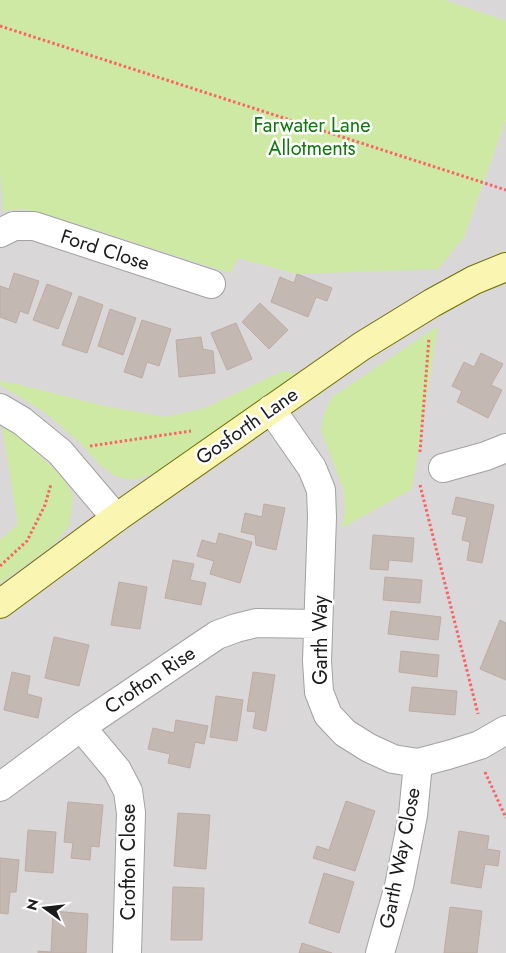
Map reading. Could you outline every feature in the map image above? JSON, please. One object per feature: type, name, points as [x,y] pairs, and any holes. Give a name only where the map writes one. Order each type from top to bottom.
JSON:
[{"type":"street","name":"Ford Close","points":[[0,233],[14,226],[34,226],[211,284]]},
{"type":"street","name":"Gosforth Lane","points":[[0,604],[116,518],[362,346],[432,303],[474,280],[506,267]]},
{"type":"street","points":[[0,408],[22,421],[60,452],[116,518]]},
{"type":"street","name":"Garth Way","points":[[271,409],[312,468],[321,490],[322,517],[317,661],[319,692],[328,715],[345,733],[369,748],[393,759],[418,763],[480,744],[506,730]]},
{"type":"street","points":[[427,468],[486,456],[506,448]]},
{"type":"street","name":"Crofton Rise","points":[[0,787],[81,727],[217,635],[256,623],[318,624]]},
{"type":"street","name":"Crofton Close","points":[[81,727],[117,770],[128,791],[131,813],[127,953]]},
{"type":"street","name":"Garth Way Close","points":[[380,953],[398,886],[413,815],[418,763]]},
{"type":"path","points":[[0,26],[506,190]]},
{"type":"path","points":[[432,303],[427,468],[480,721],[480,744],[485,772],[506,818]]},
{"type":"path","points":[[0,566],[27,540],[45,505],[60,452],[196,430]]},
{"type":"shaded area","points":[[445,0],[506,0],[506,21]]},
{"type":"shaded area","points":[[506,119],[506,953],[0,953],[0,168],[238,258],[297,274],[464,237]]},
{"type":"green space","name":"Farwater Lane Allotments","points":[[0,0],[445,0],[506,21],[506,119],[464,237],[438,269],[297,274],[238,258],[230,273],[42,213],[22,209],[3,211],[0,168]]},
{"type":"green space","points":[[438,326],[412,489],[342,528],[345,508],[343,488],[321,430],[324,414],[332,397]]},
{"type":"green space","points":[[282,371],[301,374],[155,473],[132,480],[115,476],[101,466],[80,443],[46,413],[0,385],[0,381],[16,384],[105,406],[165,417],[205,408]]},
{"type":"green space","points":[[2,426],[18,436],[64,477],[73,496],[69,526],[52,546],[0,583],[0,540],[18,524]]},
{"type":"building","points":[[14,273],[39,281],[28,314],[20,311],[16,323],[0,317],[0,286],[9,289]]},
{"type":"building","points":[[297,274],[332,288],[327,301],[316,297],[308,317],[271,302],[280,277],[294,283]]},
{"type":"building","points":[[47,284],[72,293],[58,329],[33,320]]},
{"type":"building","points":[[79,296],[103,305],[87,353],[62,345]]},
{"type":"building","points":[[260,303],[288,330],[269,349],[242,322]]},
{"type":"building","points":[[110,309],[136,318],[123,355],[98,346]]},
{"type":"building","points":[[142,320],[171,329],[159,366],[147,362],[142,378],[124,372]]},
{"type":"building","points":[[236,323],[252,359],[227,370],[211,333]]},
{"type":"building","points":[[201,337],[203,349],[213,351],[215,373],[179,377],[176,340]]},
{"type":"building","points":[[481,353],[503,364],[491,385],[502,390],[488,418],[457,402],[462,391],[452,386],[464,362],[474,367]]},
{"type":"building","points":[[456,497],[494,505],[482,563],[467,560],[470,542],[462,540],[467,517],[452,514]]},
{"type":"building","points":[[264,504],[285,508],[276,550],[256,545],[255,535],[241,532],[245,513],[262,517]]},
{"type":"building","points":[[219,533],[252,542],[240,583],[210,574],[214,561],[197,556],[202,540],[216,544]]},
{"type":"building","points":[[373,535],[414,538],[412,562],[389,560],[388,570],[370,569]]},
{"type":"building","points":[[173,560],[194,564],[190,580],[206,583],[201,605],[165,598]]},
{"type":"building","points":[[385,577],[422,580],[420,603],[383,600]]},
{"type":"building","points":[[119,582],[147,587],[140,629],[111,625]]},
{"type":"building","points":[[391,611],[441,617],[438,640],[388,634]]},
{"type":"building","points":[[500,620],[506,623],[506,680],[480,669]]},
{"type":"building","points":[[54,637],[89,645],[79,686],[45,678]]},
{"type":"building","points":[[401,651],[439,655],[437,677],[399,672]]},
{"type":"building","points":[[12,672],[30,676],[27,694],[42,698],[38,718],[4,710]]},
{"type":"building","points":[[253,672],[275,675],[266,731],[253,728],[256,712],[247,711]]},
{"type":"building","points":[[412,687],[457,691],[455,715],[409,711]]},
{"type":"building","points":[[216,696],[243,700],[237,741],[210,737]]},
{"type":"building","points":[[176,720],[208,726],[204,744],[195,742],[190,768],[168,763],[170,754],[148,749],[153,728],[174,733]]},
{"type":"building","points":[[346,801],[375,811],[355,871],[313,858],[317,846],[329,850]]},
{"type":"building","points":[[68,802],[103,805],[99,847],[91,846],[90,860],[71,858],[73,843],[64,842]]},
{"type":"building","points":[[178,813],[210,815],[206,869],[174,866]]},
{"type":"building","points":[[28,830],[56,832],[53,873],[25,871]]},
{"type":"building","points":[[459,831],[489,836],[487,849],[500,851],[498,866],[485,864],[481,888],[451,883]]},
{"type":"building","points":[[0,858],[19,860],[16,892],[10,892],[8,914],[0,913]]},
{"type":"building","points":[[324,873],[354,882],[339,933],[309,923]]},
{"type":"building","points":[[173,887],[204,888],[202,940],[171,940]]},
{"type":"building","points":[[450,907],[482,911],[477,953],[444,953]]},
{"type":"building","points":[[53,911],[88,914],[86,953],[38,953],[38,951],[51,952]]},
{"type":"building","points":[[302,943],[332,953],[299,953]]}]
